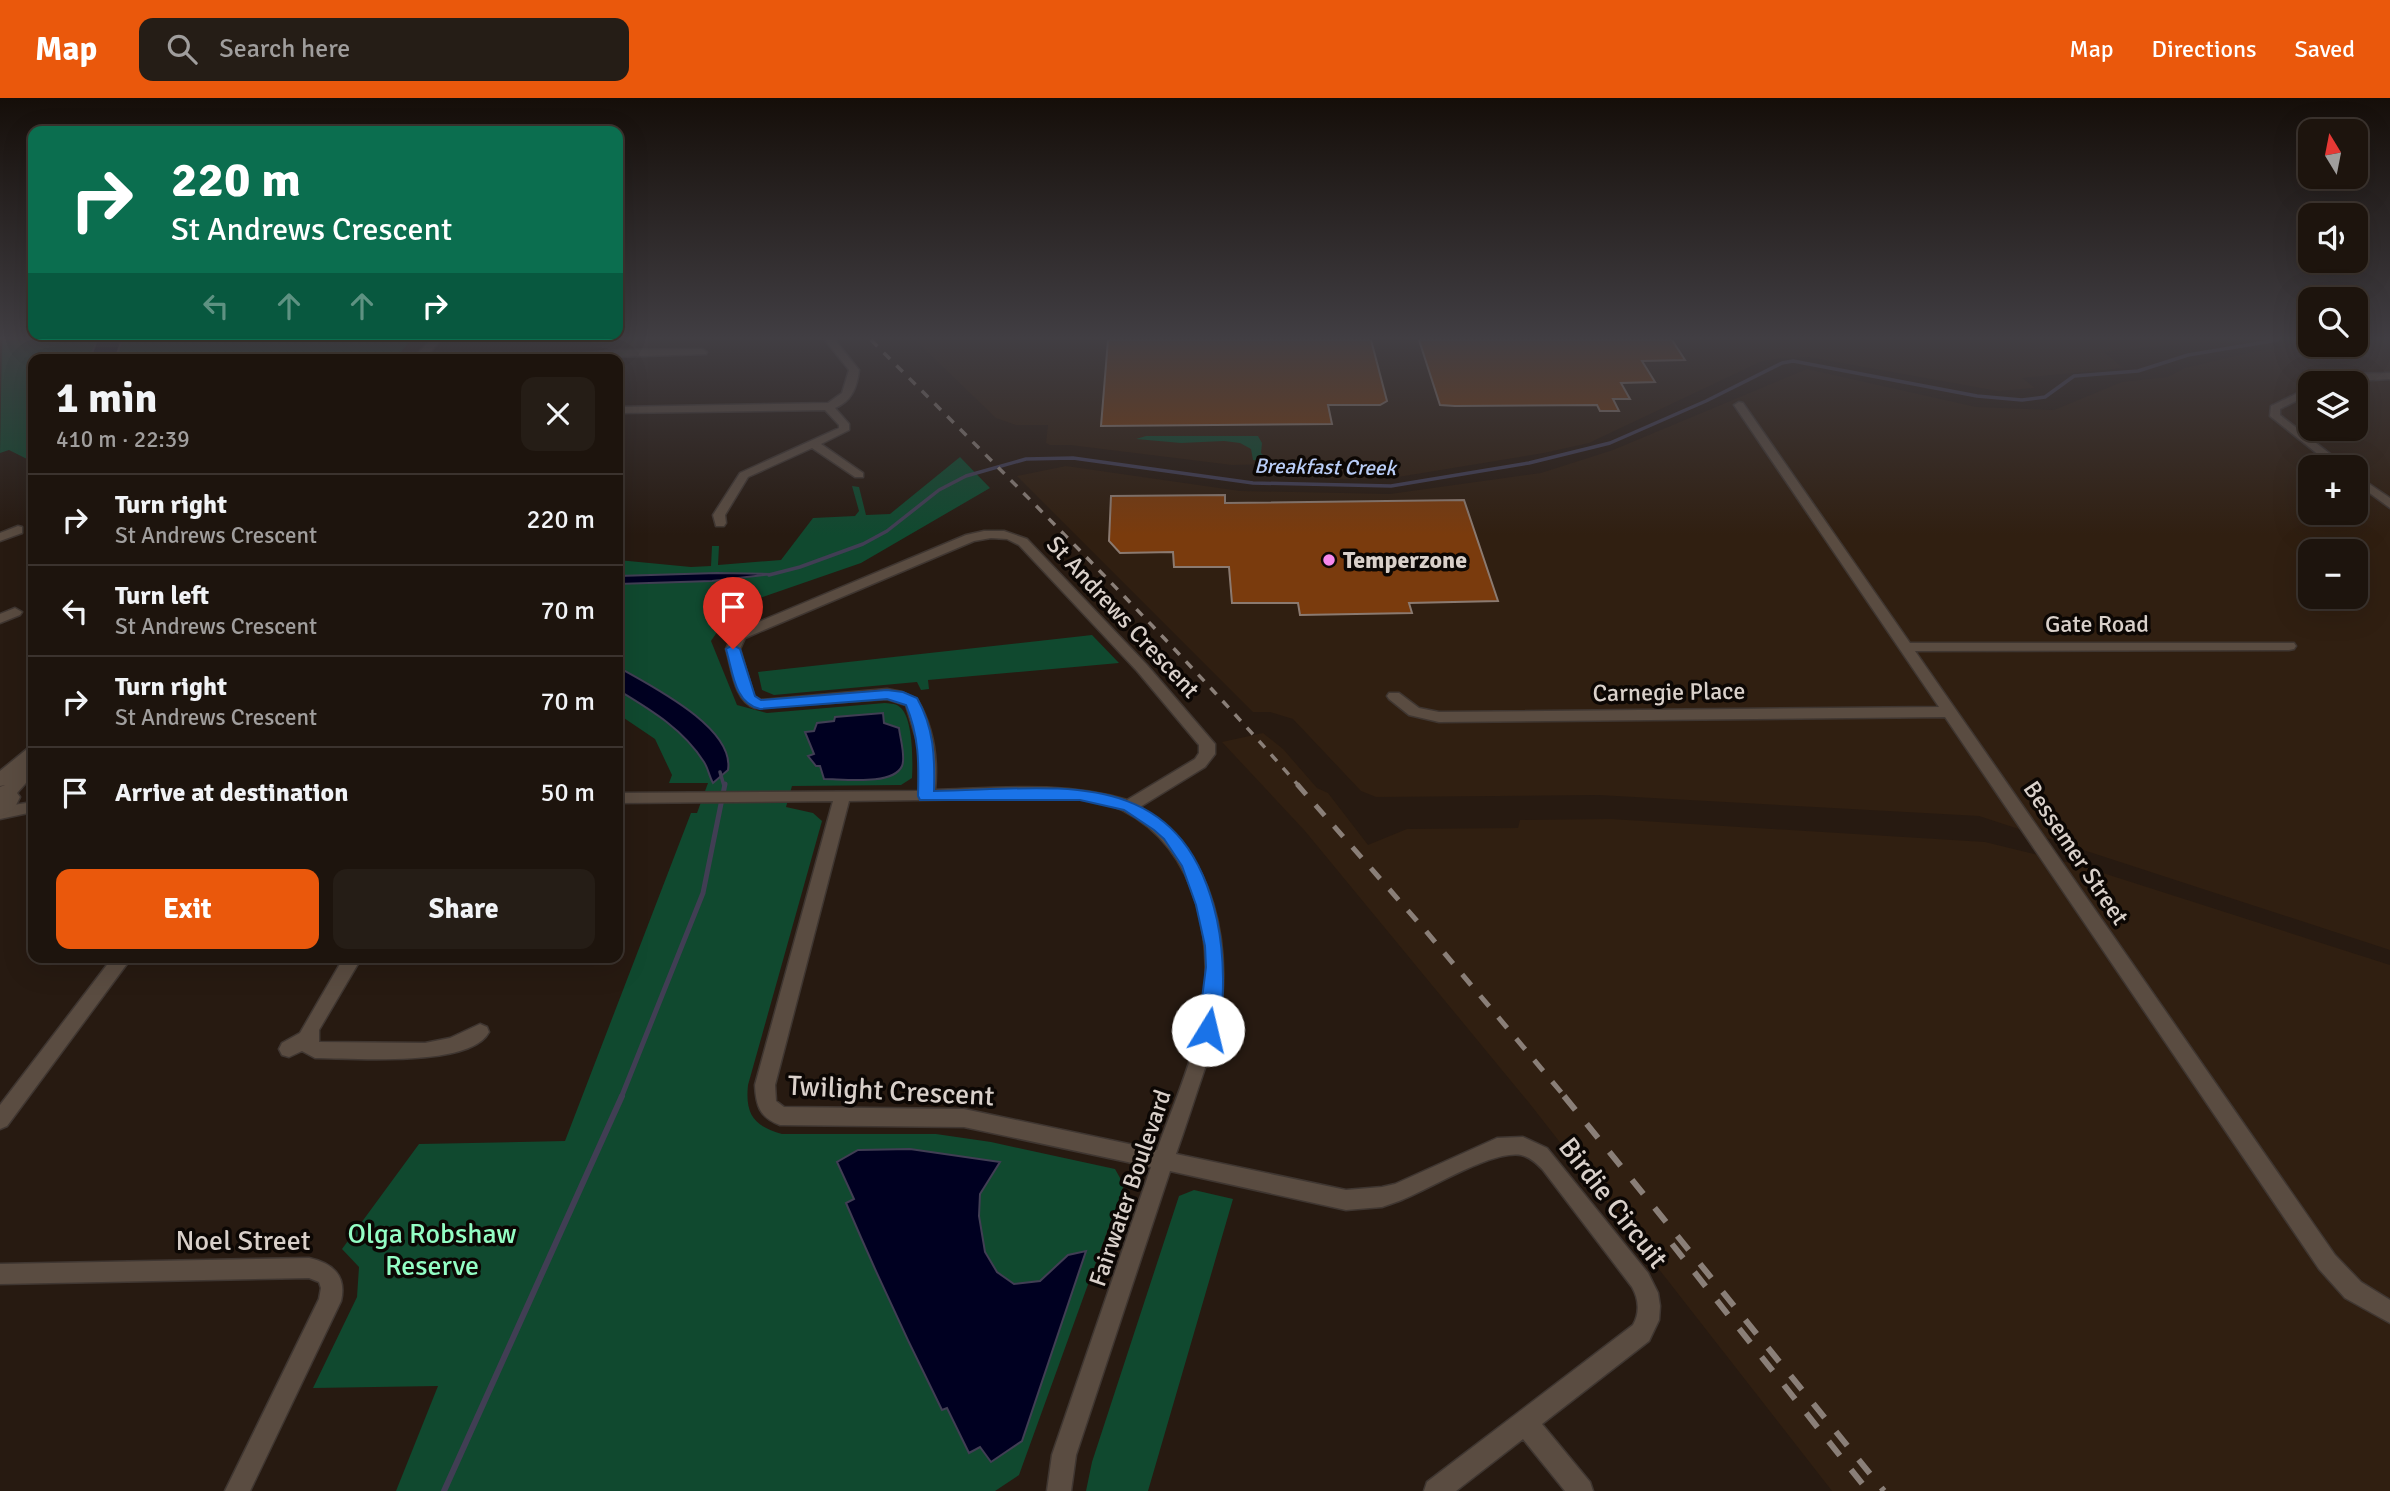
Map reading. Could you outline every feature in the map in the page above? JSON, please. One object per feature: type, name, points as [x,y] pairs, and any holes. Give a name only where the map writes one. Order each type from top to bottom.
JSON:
[{"type":"street","points":[[623,411],[834,405]]},
{"type":"street","name":"Bessemer Street","points":[[1739,405],[2327,1262],[2353,1290],[2390,1312]]},
{"type":"street","points":[[2279,405],[2273,411],[2275,416],[2298,434]]},
{"type":"street","points":[[720,523],[719,515],[744,475],[844,430],[844,425],[828,407]]},
{"type":"street","points":[[2307,441],[2325,455]]},
{"type":"street","points":[[813,444],[859,475]]},
{"type":"street","points":[[2368,487],[2390,504]]},
{"type":"street","points":[[0,537],[18,530]]},
{"type":"street","name":"St Andrews Crescent","points":[[926,796],[927,750],[921,723],[912,702],[887,694],[760,705],[751,702],[747,696],[733,649],[739,636],[747,632],[970,538],[995,534],[1015,537],[1023,542],[1142,668],[1207,744],[1207,754],[1200,763],[1129,806]]},
{"type":"street","points":[[0,619],[15,612]]},
{"type":"street","name":"Gate Road","points":[[1906,647],[2288,646]]},
{"type":"street","name":"Carnegie Place","points":[[1394,696],[1414,712],[1439,717],[1950,712]]},
{"type":"street","points":[[2,793],[28,759]]},
{"type":"street","points":[[2,793],[28,769]]},
{"type":"street","points":[[2,793],[28,804]]},
{"type":"street","name":"Fairwater Boulevard","points":[[623,797],[1080,794],[1129,806],[1170,835],[1185,857],[1205,905],[1214,946],[1214,987],[1208,1030],[1064,1455],[1059,1491]]},
{"type":"street","name":"Twilight Crescent","points":[[843,795],[765,1085],[766,1105],[772,1111],[793,1118],[906,1115],[964,1118],[1165,1161]]},
{"type":"street","points":[[0,1120],[118,963]]},
{"type":"street","points":[[289,1049],[307,1038],[350,963]]},
{"type":"street","points":[[307,1038],[309,1045],[315,1050],[325,1052],[425,1051],[454,1045],[480,1032]]},
{"type":"street","name":"Birdie Circuit","points":[[1165,1161],[1346,1200],[1382,1197],[1399,1192],[1497,1147],[1523,1146],[1540,1154],[1640,1280],[1647,1294],[1649,1314],[1641,1333],[1437,1491]]},
{"type":"street","name":"Noel Street","points":[[0,1274],[309,1268],[321,1270],[330,1276],[334,1286],[330,1301],[237,1491]]},
{"type":"street","points":[[1526,1423],[1581,1491]]},
{"type":"shaded area","points":[[983,405],[1669,405],[1589,443],[1392,478],[1345,479],[1277,476],[1272,464],[1232,465],[1070,445],[1050,445],[1046,443],[1048,425],[1016,425],[996,418]]},
{"type":"shaded area","points":[[1721,405],[2054,410],[2066,405],[2298,405],[2298,441],[2368,441],[2368,405],[2390,405],[2390,950],[1979,816],[1598,795],[1376,797],[1361,791],[1293,719],[1270,712],[1253,712],[1017,476],[1066,466],[1240,491],[1390,494],[1541,473],[1613,450]]},
{"type":"shaded area","points":[[1263,733],[1283,749],[1317,788],[1328,793],[1368,845],[1407,829],[1518,828],[1520,820],[1611,819],[1985,842],[2078,865],[2390,965],[2390,1491],[1832,1491],[1530,1104],[1305,831],[1222,742]]},
{"type":"green space","points":[[1,405],[28,405],[28,460],[9,450],[0,453]]},
{"type":"green space","points":[[1146,436],[1258,436],[1262,443],[1261,453],[1266,458],[1253,460],[1251,449],[1240,443],[1181,443],[1136,439]]},
{"type":"green space","name":"Olga Robshaw Reserve","points":[[960,457],[990,488],[861,563],[757,599],[725,620],[711,641],[737,705],[767,713],[894,704],[905,714],[911,741],[912,778],[901,785],[792,786],[786,807],[813,813],[822,821],[748,1085],[748,1104],[758,1123],[782,1134],[936,1134],[991,1142],[1115,1169],[1124,1185],[1019,1475],[995,1491],[396,1491],[438,1386],[313,1388],[357,1297],[359,1267],[342,1249],[419,1144],[565,1141],[691,813],[697,813],[708,783],[669,783],[672,775],[655,739],[623,717],[623,560],[691,567],[711,566],[712,546],[719,546],[718,565],[781,560],[813,518],[855,516],[859,511],[852,486],[859,487],[866,515],[890,514]]},
{"type":"green space","points":[[1092,635],[1119,663],[928,680],[929,689],[921,690],[917,682],[774,695],[762,690],[758,672]]},
{"type":"green space","points":[[1194,1190],[1233,1199],[1148,1491],[1086,1491],[1092,1462],[1179,1196]]},
{"type":"water","points":[[773,574],[712,581],[623,584],[623,576]]},
{"type":"water","points":[[623,670],[668,696],[704,723],[718,738],[727,754],[728,770],[713,783],[696,750],[654,713],[623,693]]},
{"type":"water","points":[[883,713],[884,723],[899,728],[903,758],[902,766],[897,772],[878,779],[824,779],[820,766],[816,766],[808,756],[814,754],[805,732],[814,731],[817,723],[834,721],[835,717]]},
{"type":"water","points":[[910,1149],[1000,1162],[980,1194],[979,1216],[985,1252],[997,1272],[1014,1284],[1040,1281],[1068,1255],[1086,1251],[1022,1441],[991,1462],[980,1447],[969,1453],[947,1408],[942,1410],[846,1203],[854,1199],[837,1162],[858,1150]]},
{"type":"building","points":[[1103,405],[1328,405],[1332,424],[1101,426]]},
{"type":"building","points":[[1440,405],[1596,405],[1455,406]]},
{"type":"building","points":[[1597,405],[1616,405],[1619,411],[1600,411]]},
{"type":"building","name":"Temperzone","points":[[1225,495],[1225,503],[1464,500],[1498,601],[1409,603],[1412,613],[1300,615],[1298,603],[1232,603],[1229,567],[1174,567],[1173,552],[1120,553],[1109,541],[1111,496]]},
{"type":"waterway","name":"Breakfast Creek","points":[[769,575],[800,567],[863,544],[887,531],[939,490],[966,476],[1026,459],[1073,458],[1253,483],[1391,486],[1529,463],[1610,443],[1697,405]]},
{"type":"waterway","points":[[720,772],[724,786]]},
{"type":"waterway","points":[[621,1098],[703,893],[725,784]]},
{"type":"waterway","points":[[444,1491],[622,1096]]},
{"type":"railway","points":[[936,405],[1142,615],[1299,786]]},
{"type":"railway","points":[[1297,784],[1425,930],[1566,1098]]},
{"type":"railway","points":[[1564,1096],[1884,1491]]},
{"type":"railway","points":[[1672,1244],[1868,1491]]},
{"type":"place","name":"Temperzone","points":[[1329,560]]},
{"type":"route","points":[[733,649],[747,696],[751,702],[760,705],[887,694],[912,702],[921,723],[927,750],[926,796],[1080,794],[1129,806],[1159,826],[1181,850],[1205,905],[1214,946],[1215,967],[1208,1030]]}]
